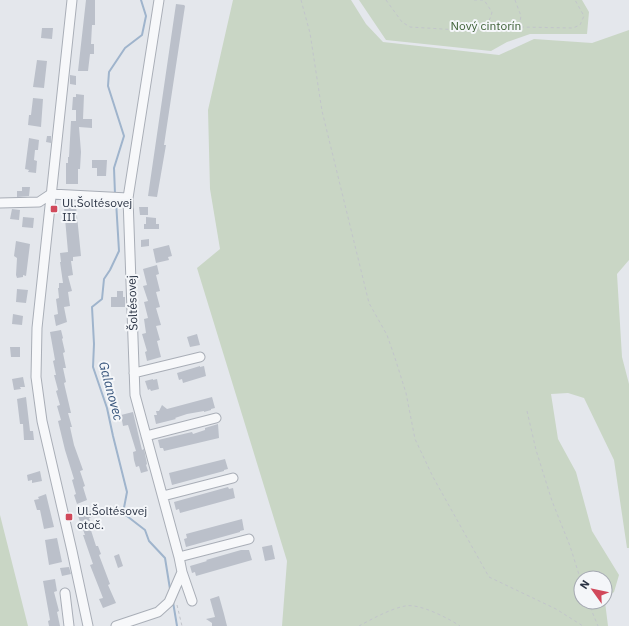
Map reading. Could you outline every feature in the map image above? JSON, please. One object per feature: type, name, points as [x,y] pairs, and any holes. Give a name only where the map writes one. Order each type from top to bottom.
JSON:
[{"type":"street","points":[[72,0],[37,328],[36,377],[42,421],[88,626]]},
{"type":"street","name":"Šoltésovej","points":[[159,0],[128,198],[135,395],[182,572],[192,601]]},
{"type":"street","points":[[0,203],[39,202],[51,194],[128,198]]},
{"type":"street","points":[[134,373],[200,357]]},
{"type":"street","points":[[146,436],[216,418]]},
{"type":"street","points":[[163,496],[233,478]]},
{"type":"street","points":[[179,557],[249,539]]},
{"type":"street","points":[[116,626],[158,612],[169,602],[182,572]]},
{"type":"street","points":[[66,593],[68,626]]},
{"type":"path","points":[[301,0],[310,33],[322,111],[369,303],[387,335],[396,358],[406,393],[415,439],[433,477],[489,578],[556,609],[583,626]]},
{"type":"path","points":[[386,0],[402,22],[410,27],[475,31],[483,29],[490,19],[492,12],[484,0],[474,0]]},
{"type":"path","points":[[515,0],[521,16],[519,27],[573,28],[580,25],[584,16],[575,0]]},
{"type":"path","points":[[527,412],[536,450],[552,501],[570,546],[578,570]]},
{"type":"path","points":[[177,601],[182,626]]},
{"type":"path","points":[[359,626],[385,613],[406,605],[423,608],[448,618],[460,626]]},
{"type":"path","points":[[591,610],[598,626]]},
{"type":"green space","points":[[233,0],[351,0],[366,24],[383,42],[499,55],[534,39],[592,43],[629,30],[629,260],[617,274],[622,357],[629,384],[629,548],[627,548],[614,460],[584,398],[568,393],[551,394],[558,439],[576,472],[592,531],[619,575],[613,593],[613,570],[573,570],[573,610],[606,610],[608,626],[282,626],[287,561],[197,268],[220,249],[210,189],[208,110]]},
{"type":"green space","name":"Nový cintorín","points":[[359,0],[582,0],[589,12],[587,34],[530,34],[507,42],[491,51],[386,40]]},
{"type":"green space","points":[[0,515],[28,626],[0,626]]},
{"type":"building","points":[[86,0],[95,0],[95,25],[92,25],[91,44],[94,44],[94,54],[90,54],[88,71],[78,71]]},
{"type":"building","points":[[176,4],[185,6],[164,145],[166,145],[157,197],[148,196]]},
{"type":"building","points":[[42,28],[53,28],[52,39],[41,38]]},
{"type":"building","points":[[37,60],[47,61],[44,88],[33,87]]},
{"type":"building","points":[[70,75],[76,76],[76,85],[70,84]]},
{"type":"building","points":[[76,94],[84,95],[83,119],[92,119],[92,128],[79,127],[81,152],[80,169],[78,169],[78,184],[66,184],[66,163],[68,163],[69,157],[71,121],[76,121],[76,110],[72,110],[73,97],[76,97]]},
{"type":"building","points":[[33,98],[43,99],[41,127],[28,125]]},
{"type":"building","points":[[47,136],[51,136],[51,143],[46,142]]},
{"type":"building","points":[[29,138],[39,140],[38,150],[35,150],[34,160],[37,161],[36,173],[28,172],[29,170],[25,169]]},
{"type":"building","points":[[92,160],[107,160],[106,176],[97,176],[97,168],[92,168]]},
{"type":"building","points":[[22,187],[30,187],[29,196],[17,197],[17,191],[22,191]]},
{"type":"building","points":[[76,206],[81,256],[73,257],[73,261],[71,261],[73,275],[68,276],[72,291],[68,292],[70,306],[64,307],[67,322],[56,326],[54,315],[58,314],[56,299],[59,298],[59,283],[63,283],[60,253],[68,252],[64,207]]},
{"type":"building","points":[[139,207],[148,207],[148,215],[140,215]]},
{"type":"building","points":[[12,209],[20,210],[19,220],[10,219]]},
{"type":"building","points":[[23,217],[34,218],[33,228],[22,227]]},
{"type":"building","points":[[146,217],[156,218],[156,224],[159,224],[159,229],[144,229]]},
{"type":"building","points":[[149,239],[149,246],[141,247],[141,240]]},
{"type":"building","points":[[16,241],[30,244],[26,276],[23,275],[23,277],[17,278],[17,258],[14,256]]},
{"type":"building","points":[[169,245],[172,256],[168,257],[169,260],[156,263],[153,249]]},
{"type":"building","points":[[157,265],[159,274],[156,275],[160,291],[156,292],[160,307],[156,308],[161,325],[156,326],[160,340],[157,341],[161,357],[147,361],[145,352],[147,351],[142,334],[146,333],[144,319],[148,318],[144,302],[148,301],[143,286],[147,285],[143,269]]},
{"type":"building","points":[[17,289],[28,290],[26,303],[16,302]]},
{"type":"building","points":[[117,291],[123,291],[123,297],[125,297],[125,307],[111,307],[111,297],[117,297]]},
{"type":"building","points":[[13,314],[23,316],[22,325],[12,324]]},
{"type":"building","points":[[61,330],[66,368],[63,368],[66,382],[64,383],[71,413],[68,413],[72,427],[70,427],[74,445],[83,470],[80,471],[85,486],[83,487],[87,500],[77,504],[72,480],[74,479],[58,421],[61,420],[57,406],[60,405],[56,391],[58,390],[54,375],[56,375],[53,361],[55,360],[50,332]]},
{"type":"building","points":[[197,334],[200,345],[190,347],[187,337]]},
{"type":"building","points":[[10,347],[20,347],[20,357],[11,357]]},
{"type":"building","points":[[204,366],[206,376],[183,383],[182,379],[179,380],[177,373]]},
{"type":"building","points":[[23,377],[25,387],[20,387],[21,389],[14,390],[12,379]]},
{"type":"building","points":[[157,379],[159,389],[151,391],[150,389],[148,390],[145,381]]},
{"type":"building","points":[[26,397],[30,431],[33,431],[34,440],[24,440],[23,424],[20,424],[17,399]]},
{"type":"building","points":[[212,397],[215,408],[211,410],[187,414],[175,418],[176,419],[156,424],[154,415],[157,415],[156,411],[159,411],[162,405],[167,409]]},
{"type":"building","points":[[133,412],[142,450],[144,449],[148,471],[141,473],[139,466],[136,467],[134,460],[133,452],[136,451],[128,425],[123,426],[121,415]]},
{"type":"building","points":[[218,424],[219,438],[164,451],[163,448],[160,448],[158,440],[192,432],[193,434]]},
{"type":"building","points":[[225,459],[228,469],[224,471],[172,485],[169,473]]},
{"type":"building","points":[[40,471],[42,481],[32,483],[32,480],[28,481],[27,475]]},
{"type":"building","points":[[228,487],[229,489],[233,488],[235,498],[180,513],[179,509],[176,510],[174,502]]},
{"type":"building","points":[[46,494],[54,527],[44,529],[40,510],[37,510],[34,500],[39,499],[38,497]]},
{"type":"building","points":[[92,510],[94,516],[89,518],[90,521],[88,521],[96,546],[98,546],[101,554],[99,555],[110,584],[108,585],[116,603],[103,608],[99,599],[103,598],[90,565],[93,564],[78,516]]},
{"type":"building","points":[[242,519],[244,530],[240,532],[186,547],[184,539],[187,538],[186,534]]},
{"type":"building","points":[[57,538],[62,562],[49,565],[45,540]]},
{"type":"building","points":[[272,545],[275,559],[265,561],[262,547]]},
{"type":"building","points":[[241,550],[249,550],[252,560],[196,576],[195,572],[192,573],[190,566]]},
{"type":"building","points":[[119,554],[123,566],[118,568],[114,556]]},
{"type":"building","points":[[69,567],[71,574],[62,576],[60,568]]},
{"type":"building","points":[[55,579],[57,591],[54,592],[59,611],[57,612],[60,626],[49,626],[48,621],[50,620],[43,581]]},
{"type":"building","points":[[219,596],[227,626],[212,626],[212,623],[206,619],[215,617],[210,599]]},
{"type":"waterway","name":"Galanovec","points":[[115,194],[114,168],[124,136],[108,86],[109,72],[125,48],[142,35],[146,16],[141,0]]},
{"type":"waterway","name":"Galanovec","points":[[116,201],[119,251],[104,279],[102,299],[92,307],[94,344],[93,367],[107,408],[127,492],[123,513],[145,530],[149,541],[165,558],[170,589]]},
{"type":"waterway","name":"Galanovec","points":[[173,602],[177,626]]},
{"type":"place","name":"Ul.Šoltésovej III","points":[[54,209]]},
{"type":"place","name":"Ul.Šoltésovej otoč.","points":[[69,517]]}]
